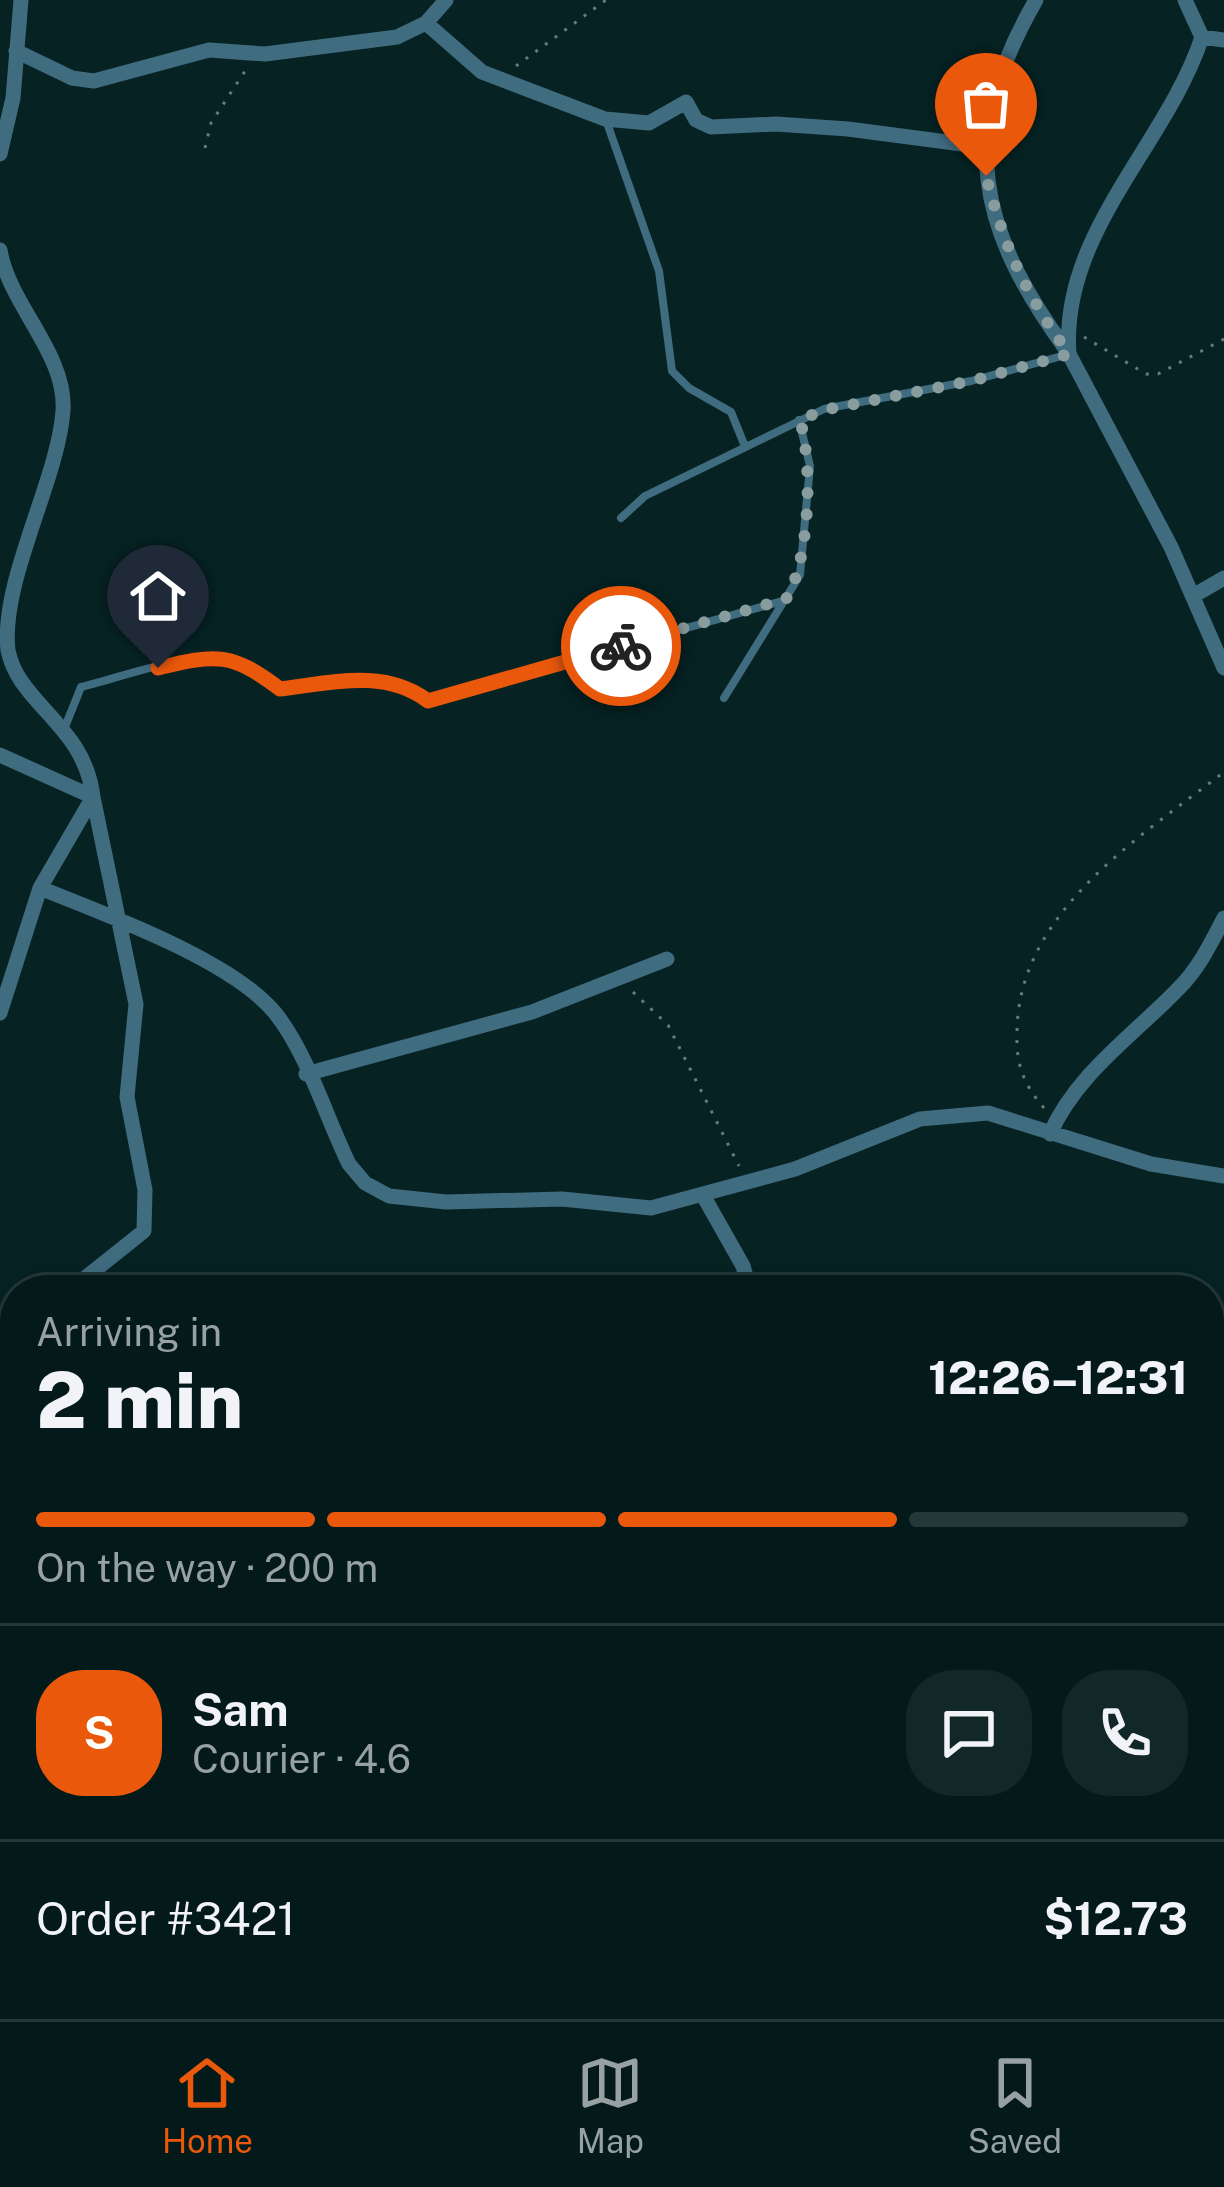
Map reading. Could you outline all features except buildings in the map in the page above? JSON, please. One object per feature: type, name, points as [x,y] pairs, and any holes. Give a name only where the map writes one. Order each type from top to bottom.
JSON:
[{"type":"street","points":[[0,154],[21,0]]},
{"type":"street","points":[[16,51],[72,78],[94,81],[208,50],[265,54],[380,41],[426,22],[446,0]]},
{"type":"street","points":[[1036,0],[1009,46],[989,102],[986,176],[1006,252],[1031,302],[1069,354],[1193,596],[1224,668]]},
{"type":"street","points":[[1069,354],[1066,327],[1085,259],[1119,188],[1190,74],[1202,37],[1185,0]]},
{"type":"street","points":[[426,22],[495,79],[605,118],[650,123],[686,102],[696,120],[711,127],[800,125],[985,147]]},
{"type":"street","points":[[1202,37],[1224,40]]},
{"type":"street","points":[[0,250],[53,369],[63,406],[3,636],[13,667],[65,729],[86,763],[136,1004],[127,1097],[147,1213],[136,1242],[91,1275]]},
{"type":"street","points":[[1193,596],[1224,578]]},
{"type":"street","points":[[0,755],[93,797]]},
{"type":"street","points":[[0,1013],[40,888],[93,797]]},
{"type":"street","points":[[40,888],[118,919],[253,988],[279,1018],[349,1164],[364,1183],[389,1196],[446,1202],[562,1199],[612,1208],[651,1208],[795,1168],[949,1113],[988,1114],[1053,1127],[1151,1164],[1224,1176]]},
{"type":"street","points":[[1053,1127],[1104,1058],[1182,986],[1224,917]]},
{"type":"street","points":[[306,1073],[532,1012],[667,959]]},
{"type":"street","points":[[704,1197],[745,1275]]},
{"type":"lane","points":[[605,118],[659,271],[672,371],[689,388],[731,412],[744,444]]},
{"type":"lane","points":[[622,518],[645,496],[744,444],[824,410],[971,381],[1069,354]]},
{"type":"lane","points":[[724,698],[800,575],[810,466],[800,420]]},
{"type":"lane","points":[[65,729],[81,687],[197,659],[225,657],[245,663],[280,689],[385,680],[406,685],[428,701],[786,599]]},
{"type":"path","points":[[495,79],[565,35],[606,0]]},
{"type":"path","points":[[205,148],[211,123],[244,72],[265,54]]},
{"type":"path","points":[[1066,327],[1146,374],[1158,374],[1224,339]]},
{"type":"path","points":[[1053,1127],[1016,1062],[1017,1003],[1032,956],[1069,904],[1127,847],[1224,772]]},
{"type":"path","points":[[610,981],[650,1004],[668,1025],[745,1180]]},
{"type":"way so far","points":[[621,646],[786,599],[800,575],[810,466],[800,420],[824,410],[971,381],[1069,354],[1031,302],[1006,252],[986,176]]},
{"type":"route","points":[[158,668],[225,657],[245,663],[280,689],[385,680],[406,685],[428,701],[517,678],[540,665],[621,646]]}]
